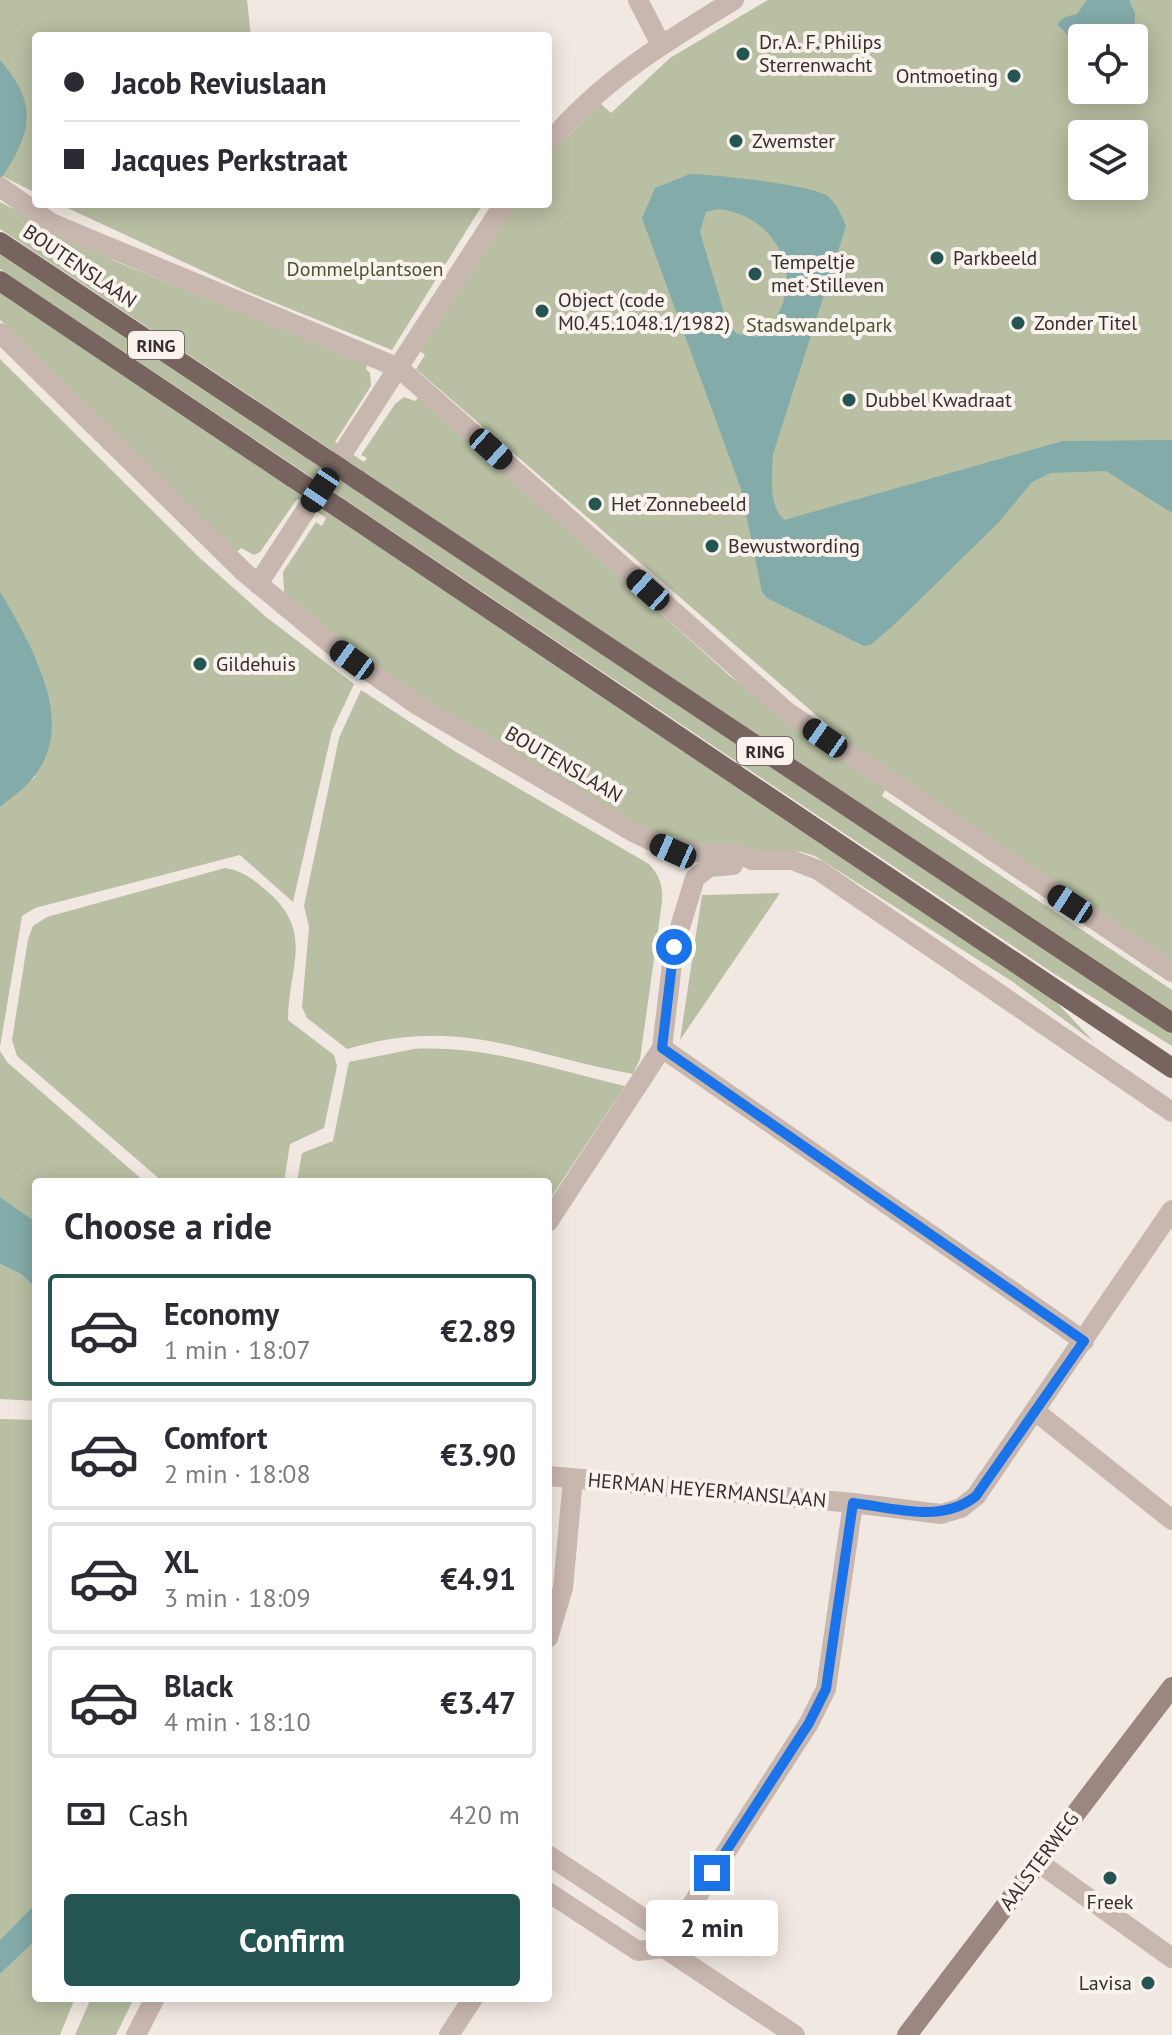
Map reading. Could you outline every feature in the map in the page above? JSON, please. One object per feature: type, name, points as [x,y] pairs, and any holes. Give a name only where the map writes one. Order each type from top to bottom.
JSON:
[{"type":"main road","name":"BOUTENSLAAN","points":[[0,242],[1172,1023]]},
{"type":"main road","name":"RING","points":[[0,281],[1172,1068]]},
{"type":"main road","name":"AALSTERWEG","points":[[907,2035],[1172,1687]]},
{"type":"street","points":[[638,0],[661,45]]},
{"type":"street","points":[[552,139],[576,110],[601,88],[661,45],[734,0]]},
{"type":"street","name":"BOUTENSLAAN","points":[[0,187],[51,223],[399,368],[786,711],[1172,972]]},
{"type":"street","points":[[258,584],[501,208]]},
{"type":"street","name":"BOUTENSLAAN","points":[[0,333],[258,584],[337,649],[419,706],[633,832],[673,851],[742,855],[752,860],[792,860],[818,870],[1172,1112]]},
{"type":"street","points":[[552,1216],[662,1048],[674,947],[691,887],[701,872],[752,860]]},
{"type":"street","points":[[662,1048],[1084,1341]]},
{"type":"street","points":[[1172,1210],[1035,1411],[1172,1520]]},
{"type":"street","name":"HERMAN HEYERMANSLAAN","points":[[552,1476],[853,1503],[941,1514],[961,1508],[976,1496],[1035,1411]]},
{"type":"street","points":[[552,1625],[563,1588],[573,1479]]},
{"type":"street","points":[[664,1948],[809,1723],[826,1689],[853,1503]]},
{"type":"street","points":[[554,1859],[658,1928],[664,1948],[795,2035]]},
{"type":"street","points":[[1038,1862],[1172,1958]]},
{"type":"street","points":[[552,1895],[638,1951],[664,1948]]},
{"type":"street","points":[[136,2035],[153,2002]]},
{"type":"street","points":[[449,2035],[470,2002]]},
{"type":"green space","points":[[0,0],[247,0],[251,32],[32,32],[32,191],[0,175]]},
{"type":"green space","name":"Stadswandelpark","points":[[768,0],[1172,0],[1172,969],[845,740],[416,369],[425,355],[419,350],[510,208],[552,208],[552,153],[600,103],[611,113],[670,58]]},
{"type":"green space","points":[[0,202],[117,262],[368,363],[366,369],[370,373],[371,386],[335,442],[364,462],[367,458],[361,455],[395,404],[404,397],[415,401],[420,396],[730,676],[886,788],[882,796],[1172,990],[1172,1011],[0,229]]},
{"type":"green space","name":"Dommelplantsoen","points":[[68,208],[481,208],[392,350],[246,291]]},
{"type":"green space","points":[[0,252],[1172,1034],[1172,1046],[1053,973],[0,269]]},
{"type":"green space","points":[[0,293],[1046,991],[1094,1042],[1013,982],[815,856],[798,851],[695,849],[670,844],[421,698],[280,595],[284,591],[283,572],[316,522],[322,526],[326,518],[297,499],[260,552],[254,555],[241,548],[237,552],[0,320]]},
{"type":"green space","points":[[0,359],[201,559],[266,617],[354,684],[332,731],[293,902],[240,855],[35,908],[22,916],[0,1047],[0,807],[35,777],[46,686],[37,661],[0,591]]},
{"type":"green space","points":[[361,690],[456,752],[653,868],[660,882],[662,902],[640,1059],[633,1074],[459,1037],[425,1036],[347,1049],[307,1018],[302,1007],[309,927],[304,906],[339,738]]},
{"type":"green space","points":[[225,868],[243,874],[258,884],[282,907],[291,922],[296,952],[288,1020],[334,1055],[337,1066],[324,1128],[290,1144],[285,1178],[158,1178],[17,1056],[12,1040],[28,939],[33,926],[47,917]]},
{"type":"green space","points":[[780,893],[680,1040],[702,895]]},
{"type":"green space","points":[[414,1049],[468,1051],[547,1066],[625,1086],[552,1196],[552,1178],[298,1178],[302,1153],[333,1141],[349,1062]]},
{"type":"green space","points":[[0,1051],[7,1062],[140,1178],[32,1178],[32,1219],[0,1197]]},
{"type":"green space","points":[[0,1264],[21,1274],[32,1284],[32,1401],[0,1399]]},
{"type":"green space","points":[[0,1419],[32,1420],[32,1907],[0,1940]]},
{"type":"green space","points":[[32,1944],[32,2002],[73,2002],[60,2035],[0,2035],[0,1974]]},
{"type":"green space","points":[[89,2002],[132,2002],[116,2035],[75,2035]]},
{"type":"water","points":[[1087,0],[1129,0],[1135,13],[1135,24],[1068,24],[1068,35],[1057,24],[1065,17],[1077,14]]},
{"type":"water","points":[[0,60],[21,91],[27,119],[19,148],[0,180]]},
{"type":"water","points":[[690,174],[800,187],[830,198],[846,226],[773,454],[773,498],[784,520],[1063,441],[1172,440],[1172,513],[1106,471],[1051,473],[1032,482],[998,523],[900,619],[872,644],[864,646],[767,598],[762,592],[741,489],[642,218],[655,188]],"holes":[[[718,209],[741,215],[760,226],[774,241],[787,279],[784,300],[775,319],[758,337],[737,334],[727,323],[700,232],[706,212]]]},
{"type":"water","points":[[0,591],[35,657],[50,705],[52,729],[47,752],[36,774],[0,807]]},
{"type":"water","points":[[0,1197],[32,1219],[32,1284],[21,1274],[0,1264]]},
{"type":"water","points":[[32,1907],[32,1944],[0,1974],[0,1940]]},
{"type":"place","name":"Dr. A. F. Philips Sterrenwacht","points":[[743,54]]},
{"type":"place","name":"Ontmoeting","points":[[1014,76]]},
{"type":"place","name":"Zwemster","points":[[736,141]]},
{"type":"place","name":"Parkbeeld","points":[[937,258]]},
{"type":"place","name":"Tempeltje met Stilleven","points":[[755,274]]},
{"type":"place","name":"Object (code M0.45.1048.1/1982)","points":[[542,311]]},
{"type":"place","name":"Zonder Titel","points":[[1018,323]]},
{"type":"place","name":"Dubbel Kwadraat","points":[[849,400]]},
{"type":"place","name":"Het Zonnebeeld","points":[[595,504]]},
{"type":"place","name":"Bewustwording","points":[[712,546]]},
{"type":"place","name":"Gildehuis","points":[[200,664]]},
{"type":"place","name":"Freek","points":[[1110,1878]]},
{"type":"place","name":"Lavisa","points":[[1148,1983]]},
{"type":"route","points":[[674,947],[662,1048],[849,1182],[1084,1341],[976,1496],[961,1508],[941,1514],[853,1503],[826,1689],[809,1723],[712,1873]]}]
